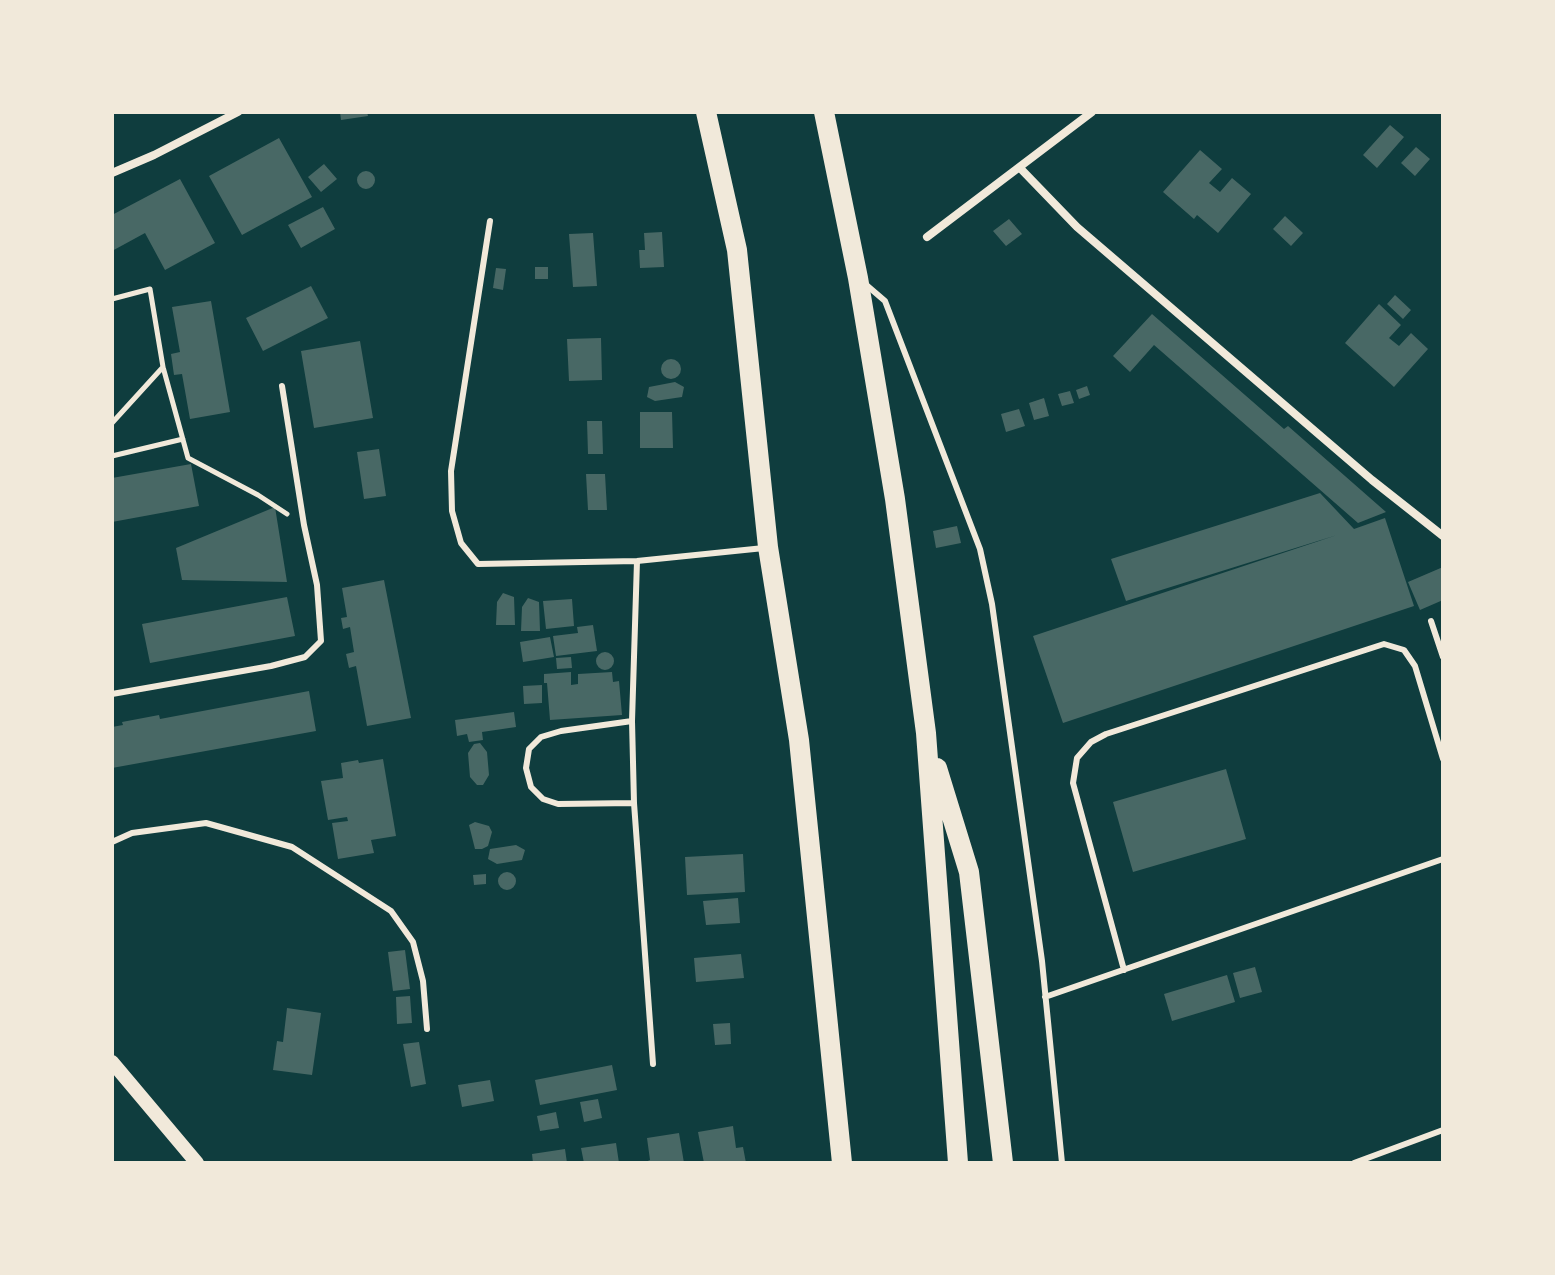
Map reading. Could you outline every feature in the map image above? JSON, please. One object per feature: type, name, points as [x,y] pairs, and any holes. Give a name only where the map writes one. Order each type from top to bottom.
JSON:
[{"type":"highway","points":[[706,112],[737,250],[768,547],[799,740],[842,1163]]},
{"type":"highway","points":[[824,112],[858,278],[895,499],[926,733],[958,1163]]},
{"type":"highway","points":[[926,733],[969,872],[1003,1163]]},
{"type":"street","points":[[112,173],[238,112]]},
{"type":"street","points":[[927,237],[1092,112]]},
{"type":"street","points":[[1020,168],[1077,227],[1372,480],[1443,536]]},
{"type":"street","points":[[112,1062],[197,1163]]},
{"type":"lane","points":[[490,221],[451,471],[452,511],[461,543],[478,564],[637,561],[768,547]]},
{"type":"lane","points":[[858,278],[885,301],[980,549],[992,604],[1045,997],[1062,1163]]},
{"type":"lane","points":[[112,694],[271,666],[305,657],[321,641],[317,585],[304,525],[282,386]]},
{"type":"lane","points":[[637,561],[632,721],[634,803],[653,1064]]},
{"type":"lane","points":[[1431,621],[1443,657]]},
{"type":"lane","points":[[1124,970],[1073,783],[1077,758],[1091,742],[1106,734],[1384,644],[1404,650],[1415,666],[1443,759]]},
{"type":"lane","points":[[632,721],[561,731],[541,737],[529,749],[526,768],[531,787],[543,799],[558,804],[634,803]]},
{"type":"lane","points":[[112,842],[132,833],[206,823],[292,847],[391,911],[413,942],[423,981],[427,1029]]},
{"type":"lane","points":[[1045,997],[1443,859]]},
{"type":"lane","points":[[1354,1163],[1443,1130]]},
{"type":"path","points":[[112,299],[150,289],[163,367],[188,458],[258,495],[304,525]]},
{"type":"path","points":[[112,423],[163,367]]},
{"type":"path","points":[[112,456],[183,439]]},
{"type":"building","points":[[340,112],[367,112],[368,116],[341,120]]},
{"type":"building","points":[[1390,125],[1404,137],[1377,168],[1363,155]]},
{"type":"building","points":[[279,138],[312,197],[242,235],[209,176]]},
{"type":"building","points":[[1416,147],[1430,159],[1415,176],[1401,163]]},
{"type":"building","points":[[1200,150],[1222,169],[1209,183],[1220,192],[1232,178],[1251,194],[1218,233],[1197,215],[1194,219],[1163,192]]},
{"type":"building","points":[[324,164],[337,179],[321,192],[308,177]]},
{"type":"building","points":[[362,171],[370,171],[375,180],[373,187],[362,189],[357,184],[357,176]]},
{"type":"building","points":[[180,179],[215,243],[165,270],[145,233],[112,251],[112,215]]},
{"type":"building","points":[[323,207],[335,229],[301,248],[288,225]]},
{"type":"building","points":[[1285,216],[1303,233],[1291,246],[1273,229]]},
{"type":"building","points":[[1009,219],[1022,234],[1006,246],[993,231]]},
{"type":"building","points":[[662,232],[664,267],[640,268],[639,250],[645,250],[644,233]]},
{"type":"building","points":[[593,233],[597,286],[573,287],[569,234]]},
{"type":"building","points":[[535,267],[548,267],[548,279],[535,279]]},
{"type":"building","points":[[496,268],[506,269],[503,290],[493,288]]},
{"type":"building","points":[[311,286],[328,318],[263,351],[246,318]]},
{"type":"building","points":[[1395,295],[1411,310],[1403,319],[1387,304]]},
{"type":"building","points":[[211,301],[230,412],[190,419],[182,374],[174,375],[171,354],[180,352],[172,307]]},
{"type":"building","points":[[1379,304],[1401,325],[1389,338],[1399,346],[1411,333],[1428,349],[1394,387],[1345,343]]},
{"type":"building","points":[[1152,314],[1284,429],[1288,426],[1386,512],[1358,523],[1154,345],[1130,372],[1113,356]]},
{"type":"building","points":[[601,338],[602,380],[569,381],[567,339]]},
{"type":"building","points":[[360,341],[373,418],[314,428],[301,351]]},
{"type":"building","points":[[671,359],[678,362],[681,369],[678,376],[671,379],[664,376],[661,369],[664,362]]},
{"type":"building","points":[[675,382],[684,387],[682,397],[655,401],[647,397],[649,387]]},
{"type":"building","points":[[1087,386],[1090,395],[1079,399],[1076,390]]},
{"type":"building","points":[[1070,391],[1074,403],[1062,406],[1058,394]]},
{"type":"building","points":[[1044,398],[1049,416],[1034,420],[1029,403]]},
{"type":"building","points":[[1019,409],[1025,426],[1006,432],[1001,414]]},
{"type":"building","points":[[640,412],[672,412],[673,448],[640,448]]},
{"type":"building","points":[[587,421],[602,421],[603,454],[588,454]]},
{"type":"building","points":[[379,449],[386,496],[364,499],[357,452]]},
{"type":"building","points":[[191,464],[199,506],[112,522],[112,478]]},
{"type":"building","points":[[586,474],[605,474],[607,510],[588,510]]},
{"type":"building","points":[[1320,493],[1354,529],[1385,518],[1414,606],[1063,723],[1033,636],[1337,535],[1126,601],[1111,559]]},
{"type":"building","points":[[275,507],[287,582],[182,580],[176,548]]},
{"type":"building","points":[[957,526],[961,543],[936,548],[933,531]]},
{"type":"building","points":[[1443,567],[1443,600],[1420,610],[1408,582]]},
{"type":"building","points":[[384,580],[411,718],[367,726],[356,666],[349,668],[346,654],[354,652],[350,627],[343,629],[341,618],[347,617],[342,588]]},
{"type":"building","points":[[503,593],[514,597],[515,625],[496,625],[497,602]]},
{"type":"building","points":[[287,597],[295,636],[150,663],[142,624]]},
{"type":"building","points":[[528,598],[539,602],[540,631],[521,631],[522,607]]},
{"type":"building","points":[[572,599],[574,626],[546,629],[543,601]]},
{"type":"building","points":[[593,625],[597,651],[556,656],[553,636],[578,633],[577,627]]},
{"type":"building","points":[[550,637],[554,657],[523,662],[520,642]]},
{"type":"building","points":[[605,652],[614,661],[605,670],[596,661]]},
{"type":"building","points":[[571,657],[572,668],[557,669],[556,658]]},
{"type":"building","points":[[571,672],[571,685],[578,684],[578,674],[612,672],[613,682],[619,681],[622,715],[550,720],[544,674]]},
{"type":"building","points":[[542,685],[542,703],[524,704],[523,686]]},
{"type":"building","points":[[309,691],[316,731],[112,768],[112,727],[123,725],[122,722],[159,715],[160,719]]},
{"type":"building","points":[[514,712],[516,727],[482,732],[483,740],[469,742],[467,734],[457,736],[455,720]]},
{"type":"building","points":[[480,743],[487,752],[489,775],[483,785],[477,785],[470,777],[468,753],[474,744]]},
{"type":"building","points":[[383,759],[396,836],[371,840],[374,853],[338,859],[332,823],[348,821],[347,817],[328,820],[321,781],[343,778],[341,763]]},
{"type":"building","points":[[1226,769],[1246,839],[1133,872],[1113,802]]},
{"type":"building","points":[[475,822],[489,826],[492,832],[488,846],[482,849],[475,849],[469,825]]},
{"type":"building","points":[[516,845],[525,850],[522,860],[497,864],[488,859],[490,849]]},
{"type":"building","points":[[743,854],[745,892],[687,895],[685,857]]},
{"type":"building","points":[[507,872],[516,881],[507,890],[498,881]]},
{"type":"building","points":[[486,874],[486,884],[474,885],[473,875]]},
{"type":"building","points":[[738,898],[740,923],[706,925],[703,901]]},
{"type":"building","points":[[405,950],[410,989],[393,991],[388,952]]},
{"type":"building","points":[[741,954],[744,978],[696,982],[694,958]]},
{"type":"building","points":[[1255,967],[1262,992],[1240,998],[1233,973]]},
{"type":"building","points":[[1227,975],[1235,1002],[1172,1021],[1164,994]]},
{"type":"building","points":[[410,996],[412,1023],[397,1024],[396,997]]},
{"type":"building","points":[[287,1008],[321,1013],[312,1075],[273,1070],[277,1041],[283,1042]]},
{"type":"building","points":[[730,1023],[731,1044],[715,1045],[713,1024]]},
{"type":"building","points":[[419,1042],[426,1084],[411,1087],[403,1044]]},
{"type":"building","points":[[612,1065],[617,1090],[540,1105],[535,1080]]},
{"type":"building","points":[[490,1080],[494,1101],[462,1107],[458,1085]]},
{"type":"building","points":[[598,1099],[602,1118],[584,1122],[580,1102]]},
{"type":"building","points":[[556,1112],[559,1128],[540,1131],[537,1116]]},
{"type":"building","points":[[733,1126],[736,1148],[743,1147],[746,1163],[704,1163],[698,1132]]},
{"type":"building","points":[[679,1133],[684,1163],[643,1163],[650,1160],[647,1138]]},
{"type":"building","points":[[616,1143],[619,1163],[584,1163],[581,1148]]},
{"type":"building","points":[[565,1149],[567,1163],[533,1163],[532,1154]]}]
